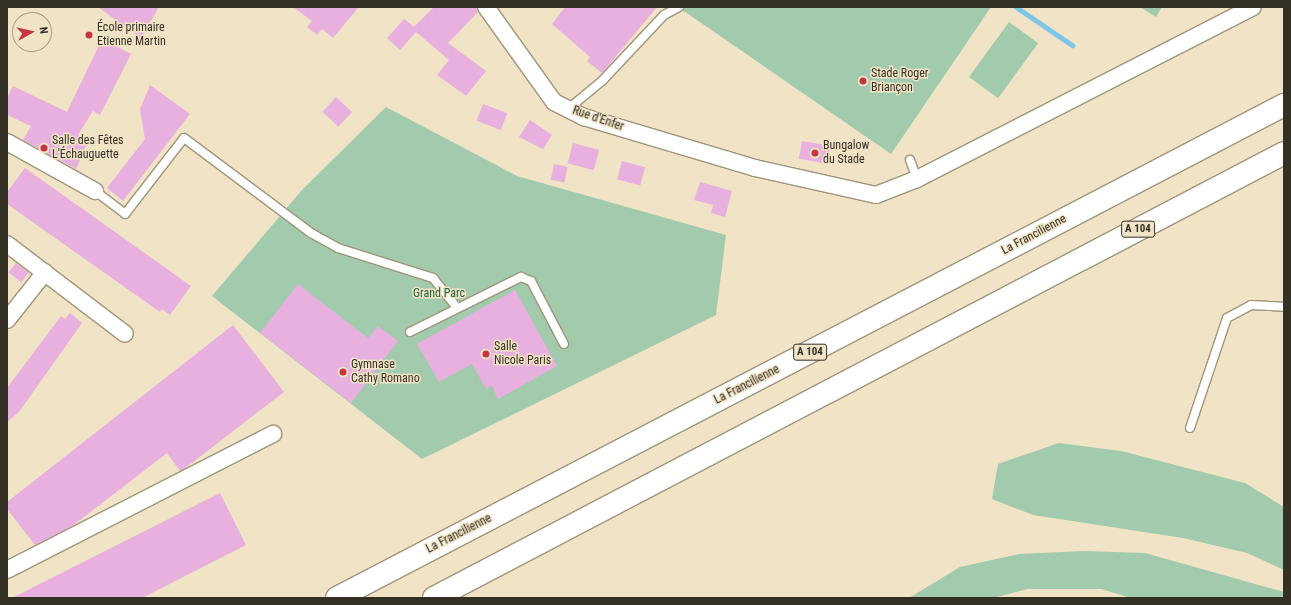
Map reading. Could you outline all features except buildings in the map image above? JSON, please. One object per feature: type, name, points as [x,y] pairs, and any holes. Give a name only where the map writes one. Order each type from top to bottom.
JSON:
[{"type":"highway","name":"La Francilienne","points":[[336,598],[1284,105]]},
{"type":"highway","name":"A 104","points":[[434,598],[1284,153]]},
{"type":"street","name":"Rue d'Enfer","points":[[486,7],[554,102],[584,117],[755,168],[863,195],[890,192],[917,179],[1253,7]]},
{"type":"street","points":[[7,142],[95,191]]},
{"type":"street","points":[[7,244],[125,334]]},
{"type":"street","points":[[7,320],[45,272]]},
{"type":"street","points":[[7,570],[273,434]]},
{"type":"lane","points":[[568,109],[602,81],[664,15],[679,7]]},
{"type":"lane","points":[[95,191],[125,214],[184,138],[311,233],[338,248],[433,278],[457,308]]},
{"type":"lane","points":[[910,160],[917,179]]},
{"type":"lane","points":[[410,332],[521,277],[531,281],[564,344]]},
{"type":"lane","points":[[1190,428],[1227,318],[1251,305],[1284,307]]},
{"type":"green space","name":"Stade Roger Briançon","points":[[678,7],[991,7],[891,154]]},
{"type":"green space","points":[[1140,7],[1162,7],[1156,17]]},
{"type":"green space","points":[[1009,22],[1038,43],[998,98],[969,77]]},
{"type":"green space","name":"Grand Parc","points":[[386,107],[517,176],[726,235],[716,315],[422,459],[212,296],[302,190]]},
{"type":"green space","points":[[1059,443],[1121,451],[1245,483],[1284,507],[1284,570],[1247,553],[1183,538],[1033,515],[992,499],[998,464]]},
{"type":"green space","points":[[1084,551],[1145,553],[1284,592],[1284,598],[1131,598],[1101,589],[1028,589],[993,598],[909,598],[960,567],[1019,554]]},
{"type":"waterway","points":[[1016,7],[1072,45]]},
{"type":"place","name":"École primaire Etienne Martin","points":[[89,35]]},
{"type":"place","name":"Stade Roger Briançon","points":[[863,81]]},
{"type":"place","name":"Salle des Fêtes L'Échauguette","points":[[44,148]]},
{"type":"place","name":"Bungalow du Stade","points":[[815,153]]},
{"type":"place","name":"Salle Nicole Paris","points":[[486,354]]},
{"type":"place","name":"Gymnase Cathy Romano","points":[[343,372]]}]
